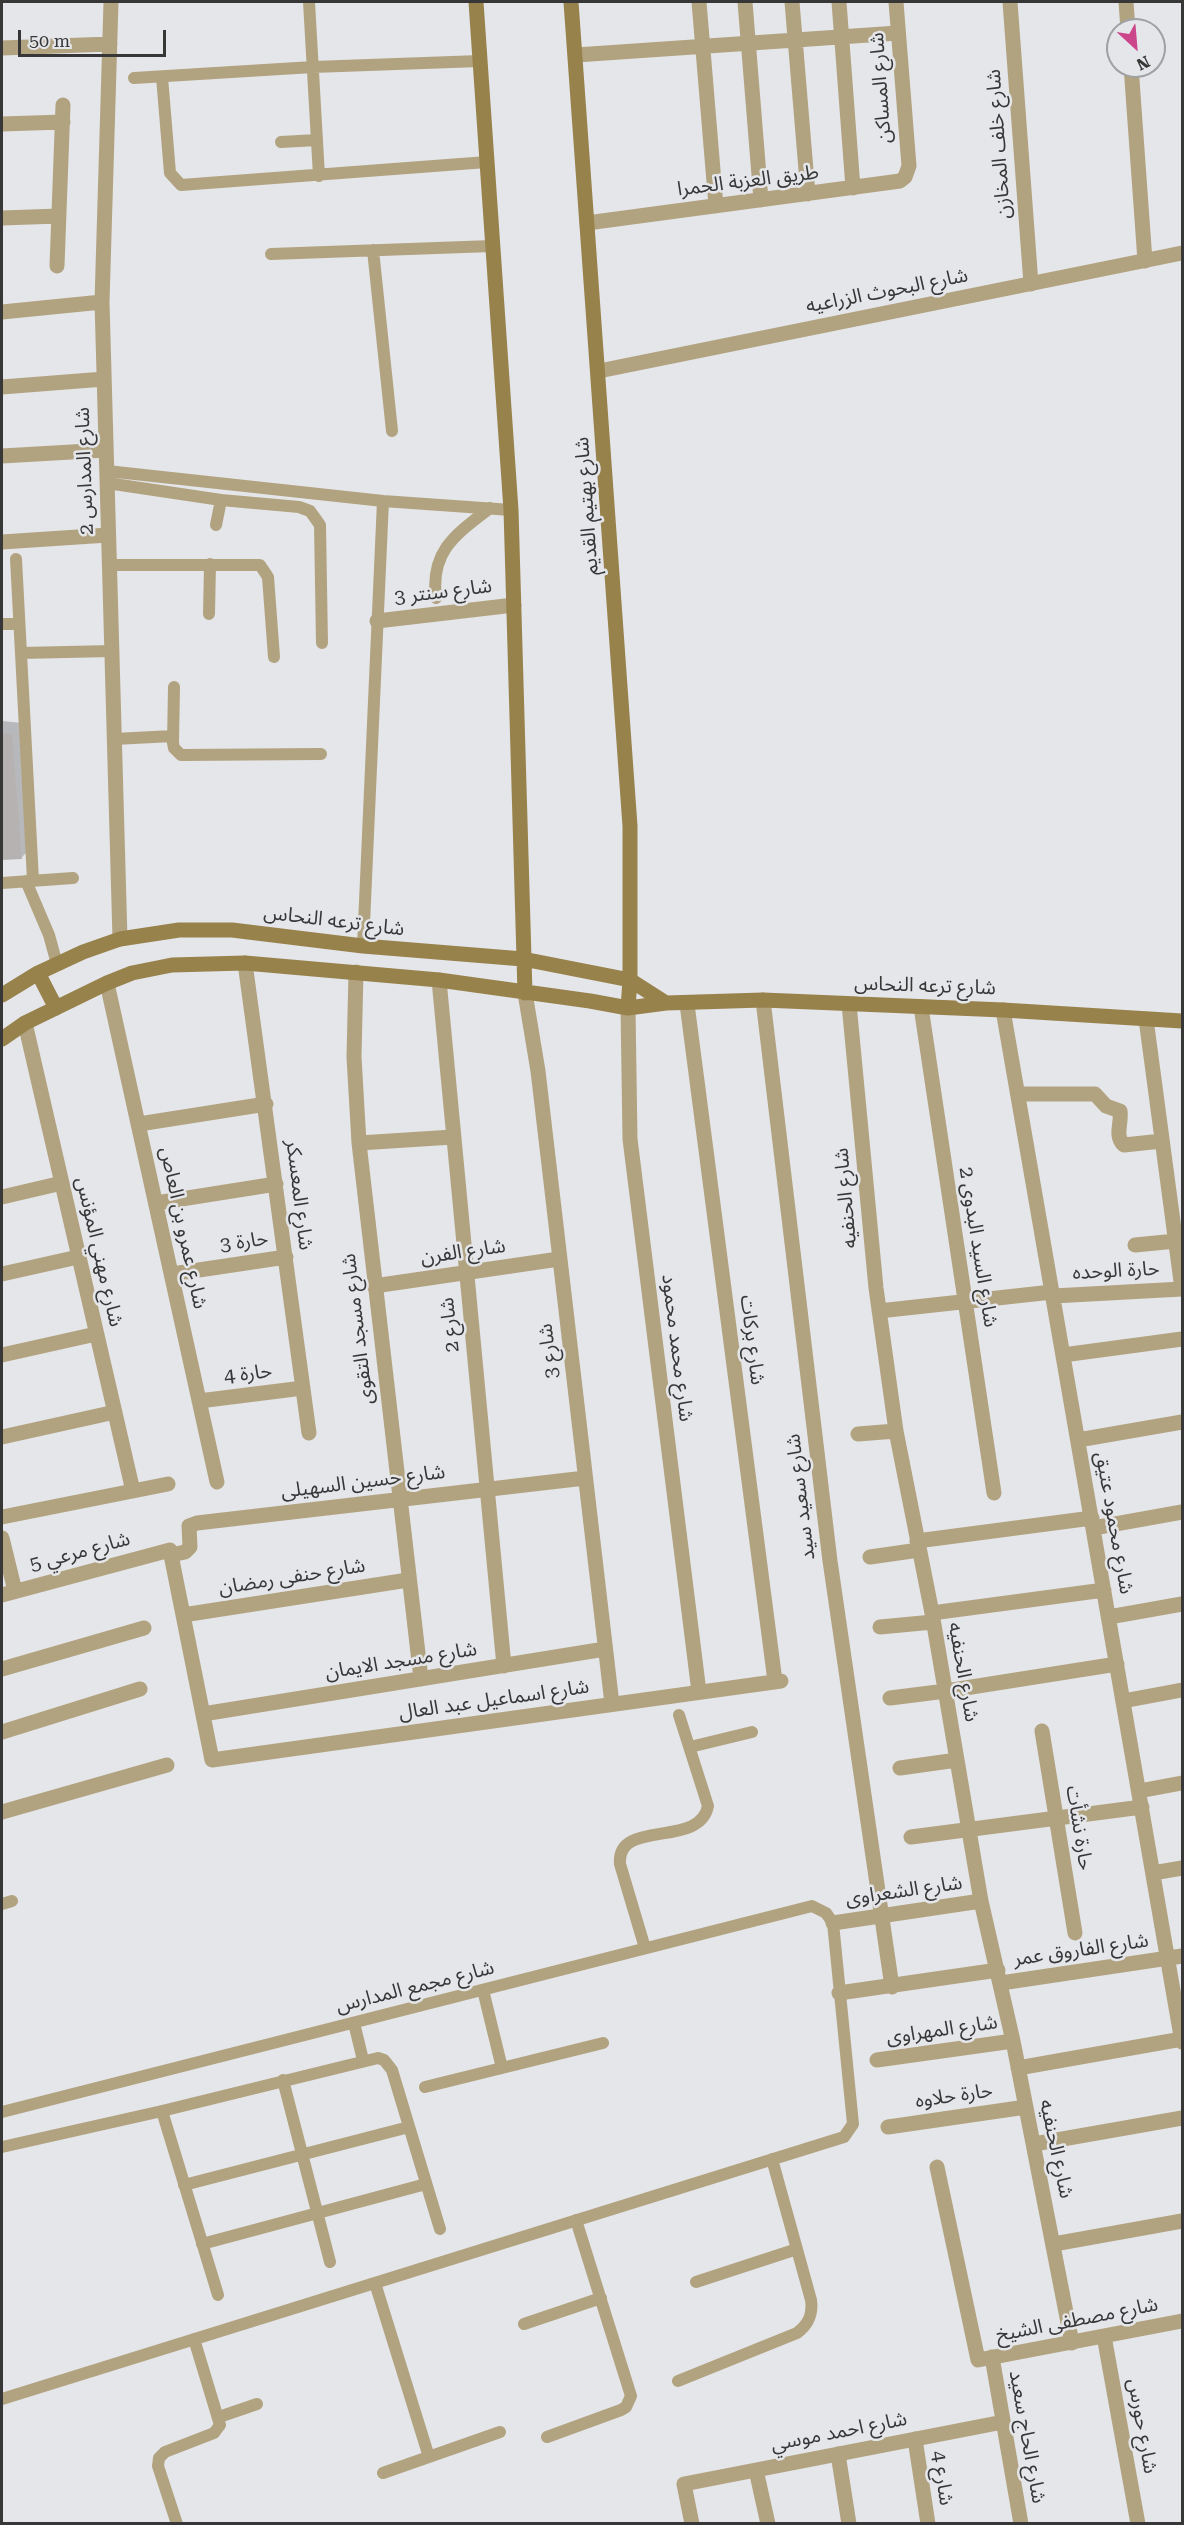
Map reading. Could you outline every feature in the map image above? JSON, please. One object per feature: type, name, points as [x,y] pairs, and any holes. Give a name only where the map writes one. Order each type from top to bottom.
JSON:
[{"type":"main road","points":[[476,2],[511,510],[525,993]]},
{"type":"main road","name":"شارع بهتيم القديم","points":[[571,2],[630,826],[628,1008]]},
{"type":"main road","name":"شارع ترعه النحاس","points":[[2,995],[38,972],[120,939],[179,930],[232,930],[363,946],[523,959],[630,980],[666,1004]]},
{"type":"main road","name":"شارع ترعه النحاس","points":[[2,1039],[25,1023],[132,973],[172,965],[245,963],[439,980],[590,1000],[628,1008],[764,1000],[1003,1010],[1182,1021]]},
{"type":"main road","points":[[38,972],[56,1008]]},
{"type":"street","name":"شارع المدارس 2","points":[[111,2],[102,302],[120,939]]},
{"type":"street","points":[[699,2],[716,206]]},
{"type":"street","points":[[745,2],[761,200]]},
{"type":"street","points":[[792,2],[808,194]]},
{"type":"street","points":[[839,2],[853,188]]},
{"type":"street","name":"شارع المساكن","points":[[896,2],[908,170]]},
{"type":"street","name":"شارع خلف المخازن","points":[[1010,2],[1030,284]]},
{"type":"street","points":[[1126,2],[1127,18]]},
{"type":"street","points":[[576,55],[898,33]]},
{"type":"street","points":[[2,48],[110,44]]},
{"type":"street","points":[[1132,78],[1145,261]]},
{"type":"street","points":[[57,266],[63,105]]},
{"type":"street","points":[[2,124],[63,122]]},
{"type":"street","name":"طريق العزبة الحمرا","points":[[587,223],[900,181],[908,170]]},
{"type":"street","points":[[2,218],[59,216]]},
{"type":"street","name":"شارع البحوث الزراعيه","points":[[599,370],[1182,253]]},
{"type":"street","points":[[2,312],[102,302]]},
{"type":"street","points":[[2,387],[104,379]]},
{"type":"street","points":[[2,456],[106,450]]},
{"type":"street","points":[[2,542],[108,535]]},
{"type":"street","name":"شارع سنتر 3","points":[[377,621],[514,605]]},
{"type":"street","name":"شارع المعسكر","points":[[245,963],[309,1433]]},
{"type":"street","name":"شارع مسجد التقوى","points":[[356,972],[354,1057],[359,1143],[421,1679]]},
{"type":"street","name":"شارع 2","points":[[439,980],[504,1666]]},
{"type":"street","name":"شارع عمرو بن العاص","points":[[107,983],[217,1482]]},
{"type":"street","name":"شارع 3","points":[[525,993],[538,1071],[612,1704]]},
{"type":"street","name":"شارع سعيد سيد","points":[[764,1000],[830,1561],[892,1987]]},
{"type":"street","name":"شارع بركات","points":[[687,1004],[778,1681]]},
{"type":"street","name":"شارع الحنفيه","points":[[849,1004],[879,1311],[896,1431],[933,1617],[981,1901],[1000,1977],[1072,2343]]},
{"type":"street","name":"شارع السيد البدوى 2","points":[[921,1007],[994,1493]]},
{"type":"street","name":"شارع محمد محمود","points":[[628,1008],[630,1139],[699,1692]]},
{"type":"street","name":"شارع محمود عتيق","points":[[1003,1010],[1153,1873],[1175,1957],[1182,2041]]},
{"type":"street","points":[[1146,1019],[1182,1288]]},
{"type":"street","name":"شارع مهني المؤنس","points":[[25,1023],[133,1491]]},
{"type":"street","points":[[1018,1094],[1095,1094],[1106,1106],[1120,1111],[1119,1137],[1124,1145],[1162,1142]]},
{"type":"street","points":[[139,1124],[266,1104]]},
{"type":"street","points":[[359,1143],[453,1137]]},
{"type":"street","points":[[2,1197],[62,1183]]},
{"type":"street","points":[[156,1203],[276,1184]]},
{"type":"street","points":[[1135,1245],[1176,1241]]},
{"type":"street","points":[[2,1274],[78,1257]]},
{"type":"street","name":"حارة 3","points":[[172,1274],[286,1257]]},
{"type":"street","name":"شارع الفرن","points":[[374,1286],[559,1259]]},
{"type":"street","name":"حارة الوحده","points":[[879,1311],[1053,1294],[1182,1288]]},
{"type":"street","points":[[2,1354],[96,1334]]},
{"type":"street","points":[[1064,1354],[1182,1340]]},
{"type":"street","name":"حارة 4","points":[[199,1401],[303,1388]]},
{"type":"street","points":[[2,1437],[115,1412]]},
{"type":"street","points":[[1078,1440],[1182,1422]]},
{"type":"street","points":[[858,1434],[896,1431]]},
{"type":"street","name":"شارع حسين السهيلى","points":[[170,1552],[185,1552],[190,1547],[188,1531],[191,1524],[585,1478]]},
{"type":"street","points":[[2,1516],[168,1484]]},
{"type":"street","points":[[870,1557],[918,1546],[1182,1512]]},
{"type":"street","points":[[2,1538],[8,1593]]},
{"type":"street","points":[[170,1552],[203,1714]]},
{"type":"street","name":"شارع مرعي 5","points":[[8,1593],[170,1552]]},
{"type":"street","name":"شارع حنفى رمضان","points":[[183,1615],[408,1580]]},
{"type":"street","points":[[880,1627],[1104,1590]]},
{"type":"street","points":[[1109,1617],[1182,1604]]},
{"type":"street","points":[[2,1669],[144,1628]]},
{"type":"street","name":"شارع مسجد الايمان","points":[[203,1714],[605,1650]]},
{"type":"street","points":[[890,1698],[1117,1664]]},
{"type":"street","name":"شارع اسماعيل عبد العال","points":[[203,1714],[212,1760],[778,1681]]},
{"type":"street","points":[[2,1732],[140,1689]]},
{"type":"street","points":[[1124,1701],[1182,1690]]},
{"type":"street","name":"حارة نشأت","points":[[1041,1731],[1075,1933]]},
{"type":"street","points":[[900,1768],[957,1760]]},
{"type":"street","points":[[2,1812],[167,1766]]},
{"type":"street","points":[[1139,1791],[1182,1783]]},
{"type":"street","points":[[911,1837],[1142,1808]]},
{"type":"street","points":[[1153,1873],[1182,1868]]},
{"type":"street","name":"شارع الشعراوى","points":[[833,1923],[981,1901]]},
{"type":"street","name":"شارع الفاروق عمر","points":[[839,1993],[1175,1957]]},
{"type":"street","name":"شارع المهراوى","points":[[877,2060],[1013,2041]]},
{"type":"street","points":[[1017,2068],[1182,2041]]},
{"type":"street","name":"حارة حلاوه","points":[[888,2127],[1026,2107]]},
{"type":"street","points":[[1034,2144],[1182,2118]]},
{"type":"street","name":"شارع الحاج سعيد","points":[[937,2167],[1003,2422],[1021,2523]]},
{"type":"street","points":[[1054,2244],[1182,2221]]},
{"type":"street","name":"شارع مصطفى الشيخ","points":[[985,2359],[1182,2321]]},
{"type":"street","name":"شارع حورس","points":[[1104,2336],[1138,2523]]},
{"type":"street","name":"شارع احمد موسي","points":[[692,2523],[684,2484],[1003,2422]]},
{"type":"street","name":"شارع 4","points":[[915,2439],[928,2523]]},
{"type":"street","points":[[838,2454],[849,2523]]},
{"type":"street","points":[[756,2470],[768,2523]]},
{"type":"lane","points":[[309,2],[319,176]]},
{"type":"lane","points":[[134,78],[313,67],[480,61]]},
{"type":"lane","points":[[162,77],[170,173],[176,182],[186,186],[487,162]]},
{"type":"lane","points":[[281,142],[317,140]]},
{"type":"lane","points":[[271,254],[492,246]]},
{"type":"lane","points":[[373,250],[392,431]]},
{"type":"lane","points":[[107,477],[511,510]]},
{"type":"lane","points":[[107,477],[221,500],[299,507],[310,511],[318,519],[321,530],[322,643]]},
{"type":"lane","points":[[216,525],[221,500]]},
{"type":"lane","points":[[363,946],[383,501]]},
{"type":"lane","points":[[436,598],[435,576],[443,552],[460,531],[490,508]]},
{"type":"lane","points":[[16,559],[30,881],[57,964]]},
{"type":"lane","points":[[209,614],[210,564]]},
{"type":"lane","points":[[109,565],[255,564],[264,568],[268,577],[274,657]]},
{"type":"lane","points":[[2,624],[19,624]]},
{"type":"lane","points":[[21,653],[112,651]]},
{"type":"lane","points":[[174,687],[174,748],[185,756],[321,754]]},
{"type":"lane","points":[[114,739],[173,736]]},
{"type":"lane","points":[[2,883],[73,878]]},
{"type":"lane","points":[[645,1948],[620,1864],[621,1852],[632,1840],[694,1826],[704,1818],[707,1800],[679,1715]]},
{"type":"lane","points":[[690,1747],[752,1732]]},
{"type":"lane","name":"شارع مجمع المدارس","points":[[2,2112],[812,1906],[826,1913],[833,1923]]},
{"type":"lane","points":[[2,2399],[844,2137],[853,2124],[833,1923]]},
{"type":"lane","points":[[483,1990],[502,2068]]},
{"type":"lane","points":[[354,2023],[363,2060]]},
{"type":"lane","points":[[425,2087],[603,2043]]},
{"type":"lane","points":[[2,2147],[162,2111],[378,2058],[389,2065],[440,2229]]},
{"type":"lane","points":[[283,2080],[330,2262]]},
{"type":"lane","points":[[162,2111],[218,2295]]},
{"type":"lane","points":[[184,2185],[409,2127]]},
{"type":"lane","points":[[678,2381],[804,2328],[811,2315],[812,2307],[772,2159]]},
{"type":"lane","points":[[202,2244],[426,2184]]},
{"type":"lane","points":[[547,2437],[621,2410],[629,2402],[631,2390],[576,2220]]},
{"type":"lane","points":[[696,2282],[796,2249]]},
{"type":"lane","points":[[375,2283],[429,2457]]},
{"type":"lane","points":[[524,2324],[601,2298]]},
{"type":"lane","points":[[177,2523],[158,2466],[159,2458],[165,2452],[214,2433],[220,2425],[194,2339]]},
{"type":"lane","points":[[219,2417],[257,2404]]},
{"type":"lane","points":[[383,2474],[500,2432]]},
{"type":"building","points":[[2,733],[12,734],[22,859],[2,860]]}]
